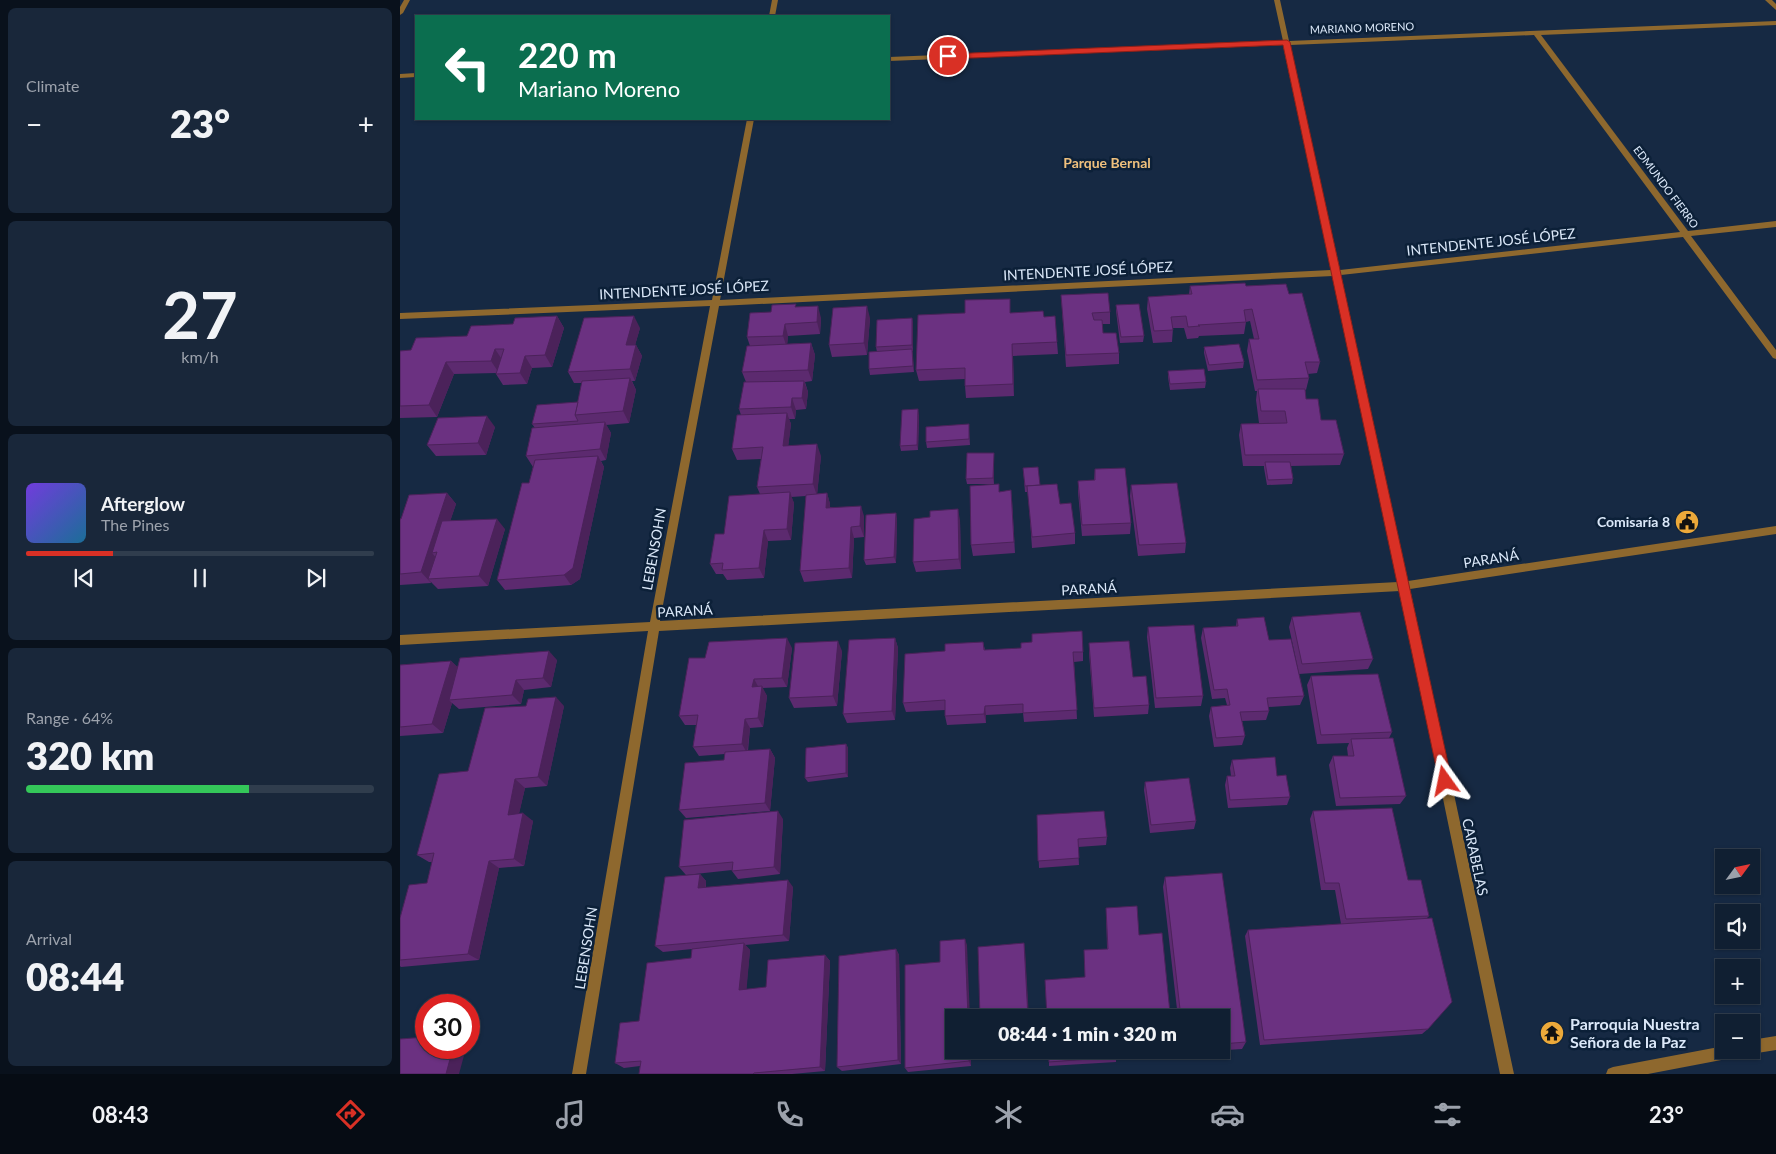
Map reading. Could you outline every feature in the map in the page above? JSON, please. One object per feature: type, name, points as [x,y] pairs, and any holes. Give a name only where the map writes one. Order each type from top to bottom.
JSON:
[{"type":"street","points":[[400,12],[407,0]]},
{"type":"street","points":[[772,15],[776,0]]},
{"type":"street","name":"CARABELAS","points":[[1277,0],[1337,273],[1507,1074]]},
{"type":"street","points":[[1768,0],[1776,8]]},
{"type":"street","name":"MARIANO MORENO","points":[[890,59],[1776,23]]},
{"type":"street","name":"EDMUNDO FIERRO","points":[[1536,33],[1776,356]]},
{"type":"street","points":[[400,76],[415,75]]},
{"type":"street","name":"LEBENSOHN","points":[[580,1074],[654,627],[750,120]]},
{"type":"street","name":"INTENDENTE JOSÉ LÓPEZ","points":[[400,316],[1337,273],[1776,224]]},
{"type":"street","name":"PARANÁ","points":[[400,640],[1404,586],[1776,530]]},
{"type":"street","points":[[1760,1046],[1776,1043]]},
{"type":"street","points":[[1613,1074],[1715,1054]]},
{"type":"building","points":[[1245,283],[1246,286],[1286,284],[1289,294],[1302,293],[1320,362],[1305,362],[1309,378],[1257,380],[1249,339],[1259,339],[1252,309],[1244,310],[1246,322],[1188,327],[1186,316],[1171,317],[1173,330],[1154,331],[1148,297],[1192,294],[1190,286]]},
{"type":"building","points":[[1108,293],[1110,312],[1092,313],[1094,320],[1102,320],[1103,333],[1116,333],[1119,353],[1066,355],[1061,295]]},
{"type":"building","points":[[1010,299],[1010,313],[1043,311],[1044,317],[1055,316],[1057,342],[1012,344],[1013,384],[965,386],[965,368],[916,370],[918,315],[965,313],[965,300]]},
{"type":"building","points":[[796,304],[795,307],[818,306],[817,322],[785,324],[783,336],[747,337],[750,313],[771,312],[772,305]]},
{"type":"building","points":[[1139,304],[1144,336],[1121,337],[1116,305]]},
{"type":"building","points":[[867,306],[864,343],[829,345],[833,308]]},
{"type":"building","points":[[557,316],[545,355],[525,356],[520,373],[496,374],[504,349],[495,349],[491,361],[446,362],[429,405],[400,406],[400,351],[411,350],[416,338],[467,336],[471,326],[513,324],[515,318]]},
{"type":"building","points":[[634,316],[626,345],[636,345],[630,369],[568,372],[584,318]]},
{"type":"building","points":[[912,318],[912,345],[876,347],[877,320]]},
{"type":"building","points":[[811,343],[808,370],[742,372],[747,346]]},
{"type":"building","points":[[1239,344],[1244,362],[1209,365],[1204,347]]},
{"type":"building","points":[[912,349],[913,366],[869,369],[869,352]]},
{"type":"building","points":[[1204,369],[1206,382],[1170,384],[1168,371]]},
{"type":"building","points":[[630,378],[623,411],[575,415],[582,381]]},
{"type":"building","points":[[804,381],[802,398],[792,398],[791,407],[739,409],[744,382]]},
{"type":"building","points":[[1258,389],[1305,389],[1306,399],[1318,399],[1321,420],[1336,420],[1344,454],[1245,455],[1241,424],[1287,423],[1285,411],[1261,411]]},
{"type":"building","points":[[578,402],[575,415],[578,421],[532,424],[537,405]]},
{"type":"building","points":[[918,409],[917,445],[900,446],[902,410]]},
{"type":"building","points":[[787,413],[783,446],[817,444],[813,484],[757,487],[763,447],[732,449],[737,415]]},
{"type":"building","points":[[487,416],[478,443],[427,445],[438,418]]},
{"type":"building","points":[[605,422],[600,449],[526,456],[532,428]]},
{"type":"building","points":[[969,424],[969,439],[926,442],[926,427]]},
{"type":"building","points":[[967,453],[994,453],[993,478],[966,479]]},
{"type":"building","points":[[598,456],[573,568],[564,575],[497,580],[522,483],[529,483],[535,460]]},
{"type":"building","points":[[1265,462],[1290,462],[1293,479],[1268,480]]},
{"type":"building","points":[[1038,467],[1040,485],[1025,486],[1023,468]]},
{"type":"building","points":[[1125,468],[1131,523],[1082,525],[1078,481],[1095,480],[1095,469]]},
{"type":"building","points":[[1177,483],[1186,543],[1139,545],[1131,485]]},
{"type":"building","points":[[999,484],[999,492],[1011,490],[1014,542],[971,545],[970,486]]},
{"type":"building","points":[[1057,484],[1060,504],[1071,503],[1075,533],[1032,537],[1027,486]]},
{"type":"building","points":[[790,492],[787,529],[764,530],[759,568],[722,570],[723,563],[710,564],[715,534],[724,534],[729,496]]},
{"type":"building","points":[[447,493],[421,572],[400,574],[400,519],[409,495]]},
{"type":"building","points":[[827,493],[826,508],[861,506],[860,526],[851,527],[849,568],[800,571],[806,495]]},
{"type":"building","points":[[958,509],[959,559],[913,562],[914,519],[930,517],[930,511]]},
{"type":"building","points":[[896,513],[894,557],[864,560],[866,515]]},
{"type":"building","points":[[497,519],[479,576],[428,579],[437,552],[432,553],[442,521]]},
{"type":"building","points":[[1360,612],[1373,659],[1302,664],[1292,617]]},
{"type":"building","points":[[1264,617],[1269,640],[1291,639],[1304,696],[1267,698],[1269,711],[1240,712],[1245,736],[1216,738],[1211,707],[1230,705],[1227,689],[1214,690],[1203,628],[1238,626],[1237,619]]},
{"type":"building","points":[[1194,625],[1203,696],[1156,698],[1148,627]]},
{"type":"building","points":[[1082,631],[1083,652],[1073,652],[1077,710],[1023,713],[1023,704],[985,706],[984,714],[945,716],[945,700],[903,703],[905,654],[945,651],[945,644],[983,642],[984,650],[1021,648],[1021,643],[1032,642],[1032,634]]},
{"type":"building","points":[[787,638],[782,678],[754,679],[752,687],[762,686],[758,718],[745,719],[742,744],[693,747],[698,715],[679,716],[689,658],[705,658],[709,642]]},
{"type":"building","points":[[895,638],[892,711],[843,714],[849,640]]},
{"type":"building","points":[[838,641],[833,696],[789,698],[795,643]]},
{"type":"building","points":[[1129,641],[1133,677],[1146,676],[1149,705],[1094,708],[1089,643]]},
{"type":"building","points":[[549,651],[543,678],[516,680],[512,695],[449,700],[460,658]]},
{"type":"building","points":[[451,661],[432,724],[400,727],[400,665]]},
{"type":"building","points":[[1378,674],[1392,732],[1321,735],[1311,676]]},
{"type":"building","points":[[556,697],[538,777],[515,779],[508,815],[523,813],[514,859],[489,861],[468,954],[400,960],[400,918],[409,885],[427,883],[434,853],[417,855],[439,774],[468,771],[485,708],[526,706],[528,699]]},
{"type":"building","points":[[1393,738],[1406,796],[1340,798],[1333,756],[1354,756],[1351,739]]},
{"type":"building","points":[[846,744],[846,773],[805,778],[806,748]]},
{"type":"building","points":[[770,749],[765,803],[679,810],[685,763],[724,760],[725,752]]},
{"type":"building","points":[[1275,757],[1277,776],[1286,775],[1290,797],[1230,800],[1227,776],[1235,776],[1232,760]]},
{"type":"building","points":[[1189,778],[1196,821],[1151,825],[1145,782]]},
{"type":"building","points":[[1392,808],[1408,880],[1421,880],[1429,916],[1346,919],[1339,883],[1325,883],[1313,811]]},
{"type":"building","points":[[778,811],[774,867],[732,871],[733,862],[679,867],[684,820]]},
{"type":"building","points":[[1104,811],[1107,837],[1078,839],[1079,858],[1038,861],[1037,815]]},
{"type":"building","points":[[1222,873],[1246,1042],[1230,1043],[1230,1009],[1180,1009],[1165,877]]},
{"type":"building","points":[[700,874],[698,888],[788,880],[783,935],[655,946],[665,877]]},
{"type":"building","points":[[1137,906],[1139,935],[1162,933],[1170,1009],[1047,1009],[1045,980],[1085,977],[1084,950],[1108,949],[1106,908]]},
{"type":"building","points":[[1432,918],[1452,1002],[1428,1029],[1264,1040],[1248,930]]},
{"type":"building","points":[[965,939],[968,1009],[945,1009],[945,1059],[969,1059],[969,1061],[905,1068],[905,965],[940,962],[940,941]]},
{"type":"building","points":[[744,943],[739,990],[766,987],[768,960],[825,955],[820,1067],[753,1074],[639,1074],[641,1061],[615,1063],[620,1023],[639,1021],[647,963],[691,958],[692,949]]},
{"type":"building","points":[[1024,943],[1028,1009],[980,1009],[978,947]]},
{"type":"building","points":[[896,949],[898,1060],[837,1067],[839,956]]},
{"type":"building","points":[[415,1038],[415,1059],[450,1059],[446,1074],[400,1074],[400,1039]]},
{"type":"building","points":[[1049,1059],[1089,1059],[1049,1062]]},
{"type":"place","name":"Comisaría 8","points":[[1687,522]]},
{"type":"place","name":"Parroquia Nuestra Señora de la Paz","points":[[1552,1033]]},
{"type":"district","name":"Parque Bernal","points":[[1107,163]]},
{"type":"route","points":[[948,56],[1287,42],[1445,781]]}]
